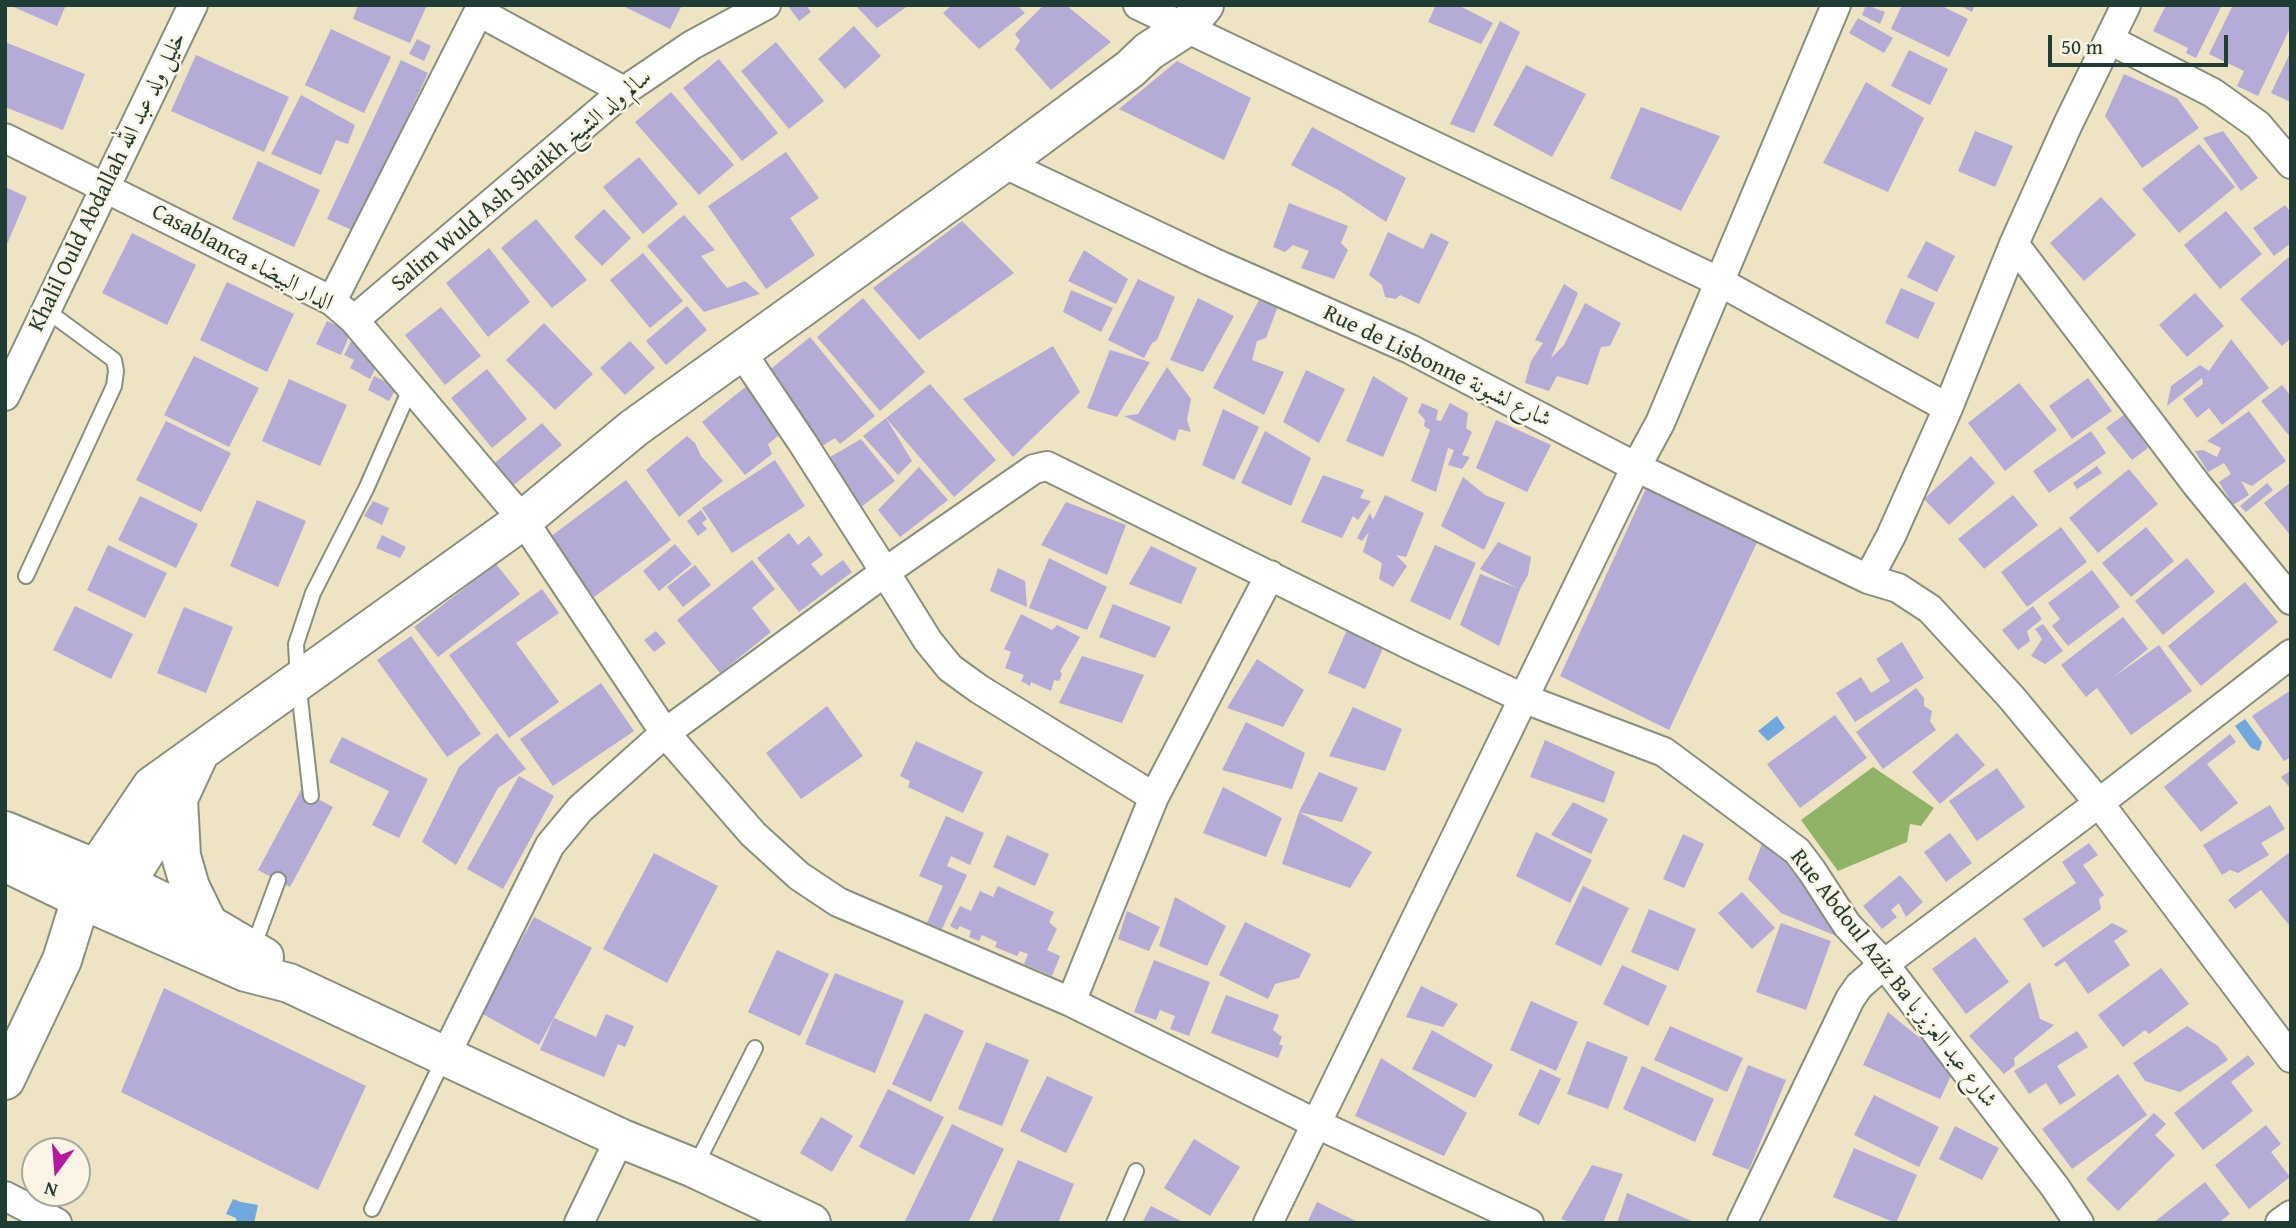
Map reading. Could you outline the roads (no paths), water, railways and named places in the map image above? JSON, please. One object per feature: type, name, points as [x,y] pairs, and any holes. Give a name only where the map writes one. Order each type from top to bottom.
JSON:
[{"type":"street","name":"Khalil Ould Abdallah خليل ولد عبد الله","points":[[5,396],[193,5]]},
{"type":"street","name":"Salim Wuld Ash Shaikh سالم ولد الشيخ","points":[[354,320],[624,91],[692,46],[766,5]]},
{"type":"street","points":[[1868,579],[1891,536],[1948,408],[2014,244],[2067,124],[2126,5]]},
{"type":"street","points":[[1268,1223],[1636,467],[1660,423],[1720,282],[1830,7]]},
{"type":"street","points":[[332,301],[480,9],[624,91]]},
{"type":"street","points":[[5,1080],[62,960],[103,890],[165,792],[199,754],[523,520],[635,428],[742,353],[1130,69],[1167,18],[1720,282],[1948,408]]},
{"type":"street","points":[[2110,40],[2213,93],[2258,125],[2291,164]]},
{"type":"street","name":"Casablanca الدار البيضاء","points":[[5,138],[332,301],[354,320],[523,520],[664,733],[753,834],[799,876],[838,902],[1071,1002],[1317,1124],[1529,1223]]},
{"type":"street","name":"Rue de Lisbonne شارع لشبونة","points":[[1003,163],[1212,262],[1410,349],[1636,467],[1868,579],[1898,588],[1930,609],[2011,698],[2099,803],[2291,1058]]},
{"type":"street","points":[[2014,244],[2197,485],[2291,600]]},
{"type":"street","points":[[742,353],[802,442],[928,641],[950,668],[979,689],[1154,797]]},
{"type":"street","name":"Rue Abdoul Aziz Ba شارع عبد العزيز با","points":[[885,572],[1034,469],[1047,466],[1525,699],[1664,752],[1797,851],[1847,925],[1884,964],[2055,1187],[2079,1223]]},
{"type":"street","points":[[445,1056],[550,845],[580,808],[664,733],[885,572]]},
{"type":"street","points":[[1071,1002],[1154,797],[1270,575]]},
{"type":"street","points":[[1742,1223],[1850,999],[1859,986],[1884,964],[2099,803],[2291,654]]},
{"type":"street","points":[[13,844],[73,837],[165,792]]},
{"type":"street","points":[[165,792],[190,887],[208,924]]},
{"type":"street","points":[[13,844],[103,890],[246,972],[289,983],[620,1138],[694,1168],[811,1223]]},
{"type":"street","points":[[103,890],[208,924],[253,949],[271,963],[289,983]]},
{"type":"street","points":[[579,1223],[620,1138]]},
{"type":"street","points":[[5,1196],[57,1223]]},
{"type":"street","points":[[2280,1223],[2291,1215]]},
{"type":"lane","points":[[26,576],[114,386],[116,372],[114,359],[46,310]]},
{"type":"lane","points":[[311,796],[296,644],[313,593],[366,489],[411,387]]},
{"type":"lane","points":[[253,949],[278,880]]},
{"type":"lane","points":[[694,1168],[755,1048]]},
{"type":"lane","points":[[372,1209],[445,1056]]},
{"type":"lane","points":[[1114,1223],[1136,1171]]},
{"type":"water","points":[[1777,716],[1785,728],[1768,741],[1758,731]]},
{"type":"water","points":[[2245,719],[2262,742],[2259,751],[2251,748],[2235,726]]},
{"type":"water","points":[[233,1199],[258,1205],[254,1223],[237,1223],[236,1218],[226,1214]]}]
